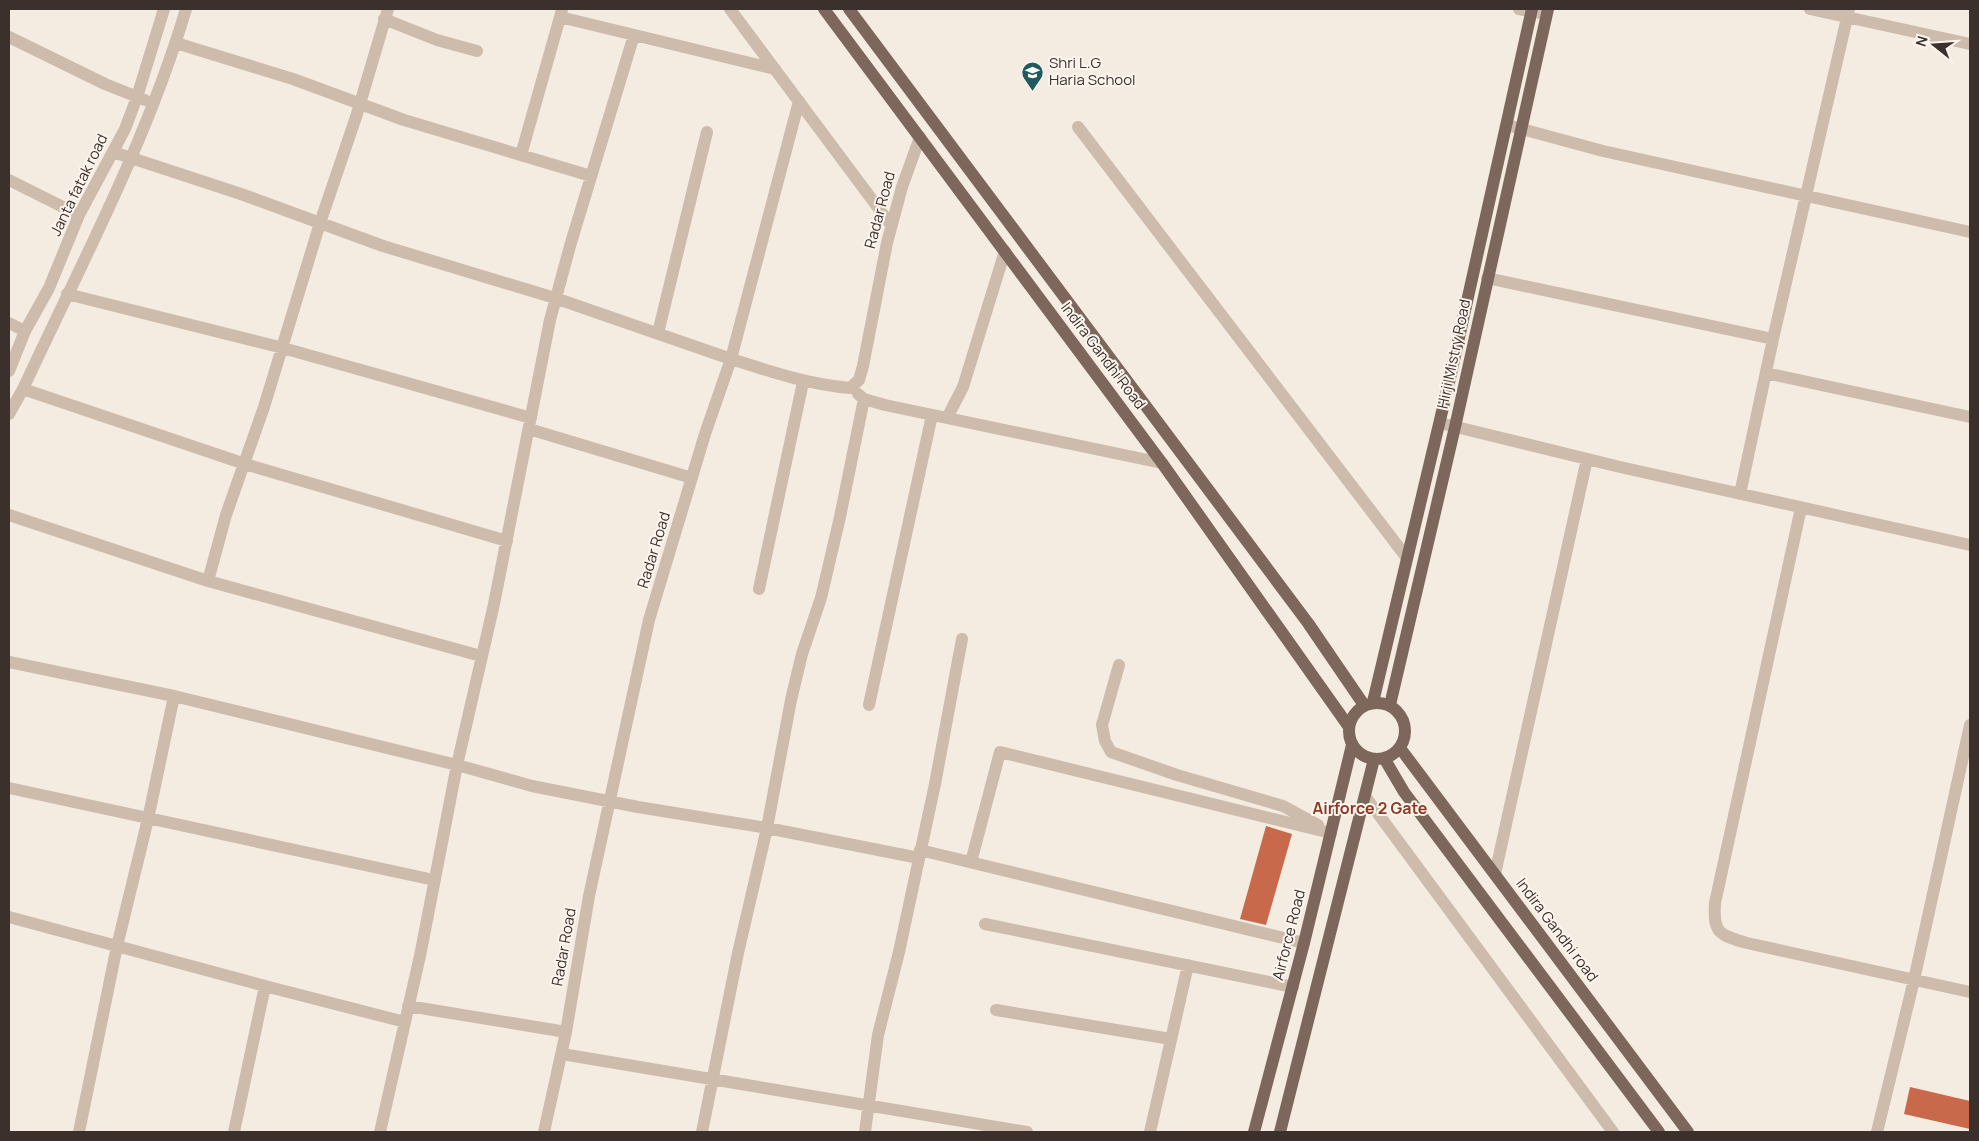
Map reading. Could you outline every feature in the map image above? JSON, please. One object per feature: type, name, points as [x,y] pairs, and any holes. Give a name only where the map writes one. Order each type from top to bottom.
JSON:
[{"type":"main road","name":"Indira Gandhi Road","points":[[824,9],[1162,464],[1348,727]]},
{"type":"main road","name":"Indira Gandhi Road","points":[[849,9],[1368,704]]},
{"type":"main road","name":"Hirji Mistry Road","points":[[1368,704],[1407,558],[1440,423],[1532,10]]},
{"type":"main road","name":"Hirji Mistry Road","points":[[1390,705],[1455,427],[1547,12]]},
{"type":"main road","points":[[1368,704],[1390,705],[1398,711],[1403,719],[1404,739],[1400,748],[1393,754],[1379,759],[1365,757],[1357,752],[1352,744],[1348,727],[1351,718],[1368,704]]},
{"type":"main road","name":"Airforce Road","points":[[1254,1132],[1293,987],[1352,744]]},
{"type":"main road","name":"Indira Gandhi road","points":[[1400,748],[1688,1132]]},
{"type":"main road","points":[[1280,1132],[1365,796],[1379,759]]},
{"type":"main road","points":[[1379,759],[1659,1132]]},
{"type":"street","name":"Janta fatak road","points":[[9,370],[26,331],[49,288],[79,215],[125,129],[137,97],[164,9]]},
{"type":"street","points":[[9,414],[131,158],[176,43],[186,9]]},
{"type":"street","points":[[730,9],[891,225]]},
{"type":"street","points":[[1518,9],[1547,12]]},
{"type":"street","points":[[1810,9],[1848,13],[1970,44]]},
{"type":"street","points":[[520,155],[561,13],[634,35],[775,69]]},
{"type":"street","points":[[1740,494],[1773,339],[1848,13]]},
{"type":"street","points":[[208,581],[226,515],[245,464],[320,223],[360,105],[386,14],[437,40],[477,51]]},
{"type":"street","points":[[380,1132],[480,656],[507,541],[550,320],[634,35]]},
{"type":"street","points":[[9,37],[105,84],[152,103]]},
{"type":"street","points":[[176,43],[293,79],[360,105],[591,176]]},
{"type":"street","name":"Radar Road","points":[[544,1132],[562,1054],[589,896],[649,620],[692,478],[731,359],[799,101]]},
{"type":"street","points":[[1507,125],[1603,151],[1970,232]]},
{"type":"street","points":[[1078,127],[1407,558]]},
{"type":"street","points":[[658,333],[707,132]]},
{"type":"street","name":"Radar Road","points":[[850,388],[859,380],[863,366],[891,225],[920,137]]},
{"type":"street","points":[[113,152],[241,194],[383,246],[556,298],[731,359],[804,382],[850,388],[864,399],[1162,464]]},
{"type":"street","points":[[9,180],[79,215]]},
{"type":"street","points":[[947,418],[963,387],[1005,251]]},
{"type":"street","points":[[1487,278],[1773,339]]},
{"type":"street","points":[[67,294],[282,348],[530,424],[692,478]]},
{"type":"street","points":[[9,323],[26,331]]},
{"type":"street","points":[[1766,374],[1970,417]]},
{"type":"street","points":[[759,589],[804,382]]},
{"type":"street","points":[[22,389],[245,464],[507,541]]},
{"type":"street","points":[[702,1132],[738,953],[767,828],[791,700],[802,654],[821,598],[864,399]]},
{"type":"street","points":[[869,704],[932,415]]},
{"type":"street","points":[[1440,423],[1587,459],[1970,545]]},
{"type":"street","points":[[1495,874],[1587,459]]},
{"type":"street","points":[[1801,508],[1715,903],[1714,921],[1718,931],[1732,939],[1970,992]]},
{"type":"street","points":[[9,515],[208,581],[480,656]]},
{"type":"street","points":[[865,1132],[878,1035],[899,952],[920,854],[962,638]]},
{"type":"street","points":[[9,662],[174,696],[457,765],[532,786],[609,801],[971,862],[1304,943]]},
{"type":"street","points":[[1119,665],[1102,725],[1105,741],[1111,752],[1177,775],[1283,806],[1331,833]]},
{"type":"street","points":[[79,1132],[174,696]]},
{"type":"street","points":[[1878,1132],[1914,980],[1970,726]]},
{"type":"street","points":[[971,862],[1000,752],[1331,833]]},
{"type":"street","points":[[9,788],[434,880]]},
{"type":"street","points":[[1365,796],[1613,1132]]},
{"type":"street","points":[[9,917],[404,1022]]},
{"type":"street","points":[[985,924],[1293,987]]},
{"type":"street","points":[[1150,1132],[1188,965]]},
{"type":"street","points":[[234,1132],[265,986]]},
{"type":"street","points":[[408,1006],[566,1032]]},
{"type":"street","points":[[996,1010],[1171,1039]]},
{"type":"street","points":[[562,1054],[869,1105],[956,1126],[1028,1132]]},
{"type":"building","points":[[1266,826],[1292,834],[1266,925],[1240,919]]},
{"type":"building","points":[[1910,1087],[1970,1101],[1970,1129],[1904,1114]]},
{"type":"place","name":"Shri L.G Haria School","points":[[1033,91]]},
{"type":"district","name":"Airforce 2 Gate","points":[[1370,808]]}]
